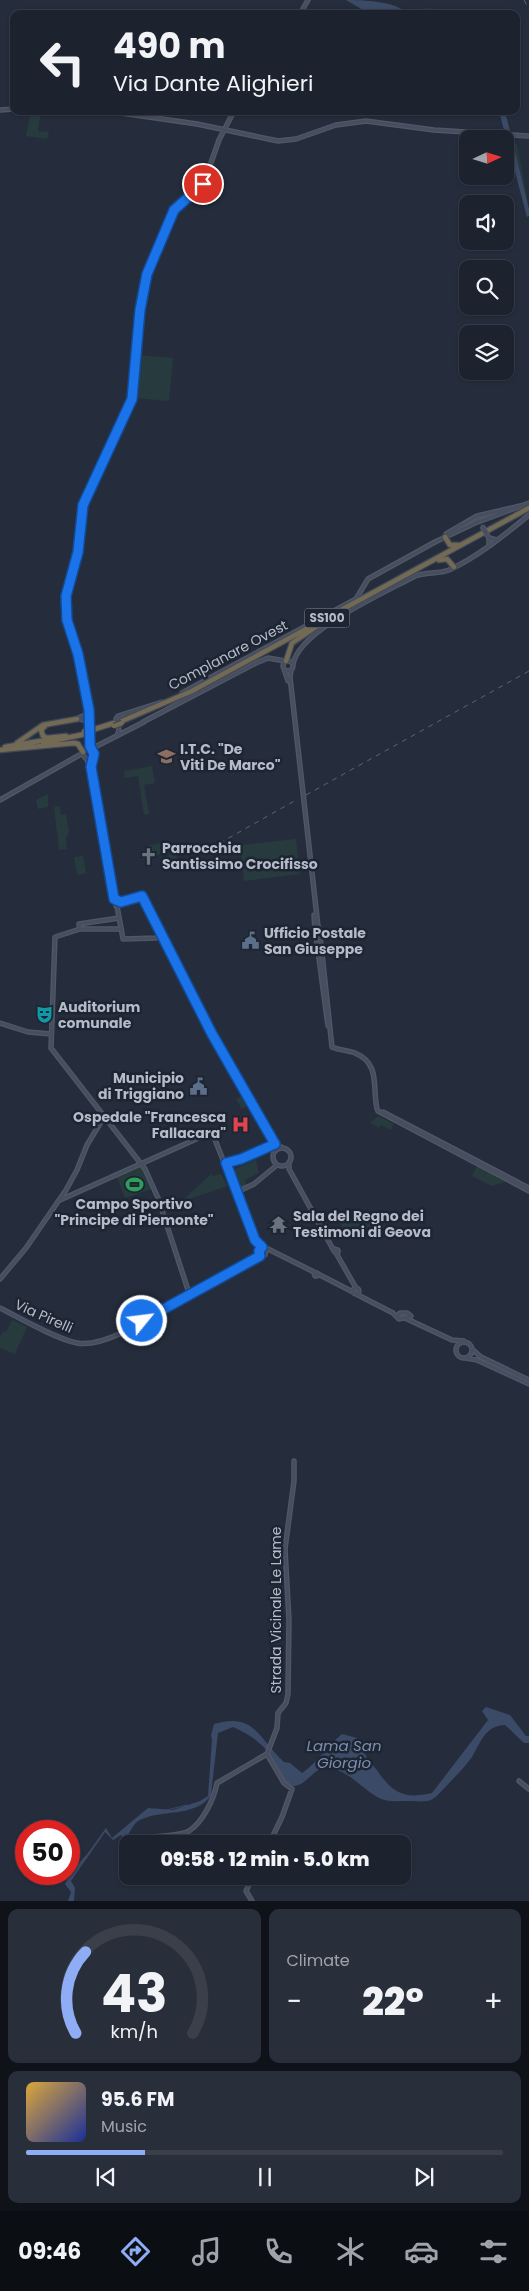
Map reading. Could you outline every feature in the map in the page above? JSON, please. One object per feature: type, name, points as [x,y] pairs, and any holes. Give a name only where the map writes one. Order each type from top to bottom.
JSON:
[{"type":"highway","name":"SS100","points":[[0,749],[35,745],[85,733],[118,723],[197,691],[316,627],[528,507]]},
{"type":"highway","name":"SS100","points":[[118,723],[192,691],[439,558],[450,554],[528,507]]},
{"type":"highway","name":"SS100","points":[[445,537],[450,544],[456,545],[482,534]]},
{"type":"highway","points":[[439,558],[448,549],[445,537]]},
{"type":"highway","points":[[450,554],[454,567]]},
{"type":"highway","points":[[439,558],[447,559],[454,567]]},
{"type":"highway","name":"SS100","points":[[287,661],[292,643],[316,627]]},
{"type":"highway","name":"SS100","points":[[0,749],[26,739],[43,726],[77,719]]},
{"type":"highway","name":"SS100","points":[[49,724],[42,728],[43,736],[47,738],[66,736]]},
{"type":"highway","name":"SS100","points":[[9,746],[85,733]]},
{"type":"highway","points":[[0,749],[74,743],[78,744],[84,752]]},
{"type":"main road","points":[[133,115],[218,128],[284,141],[344,123],[375,122],[434,130],[529,136]]},
{"type":"main road","points":[[91,767],[84,752],[94,729],[66,608],[66,596],[78,552],[83,505],[103,457],[132,399],[141,302],[153,258],[174,210],[198,189],[206,177],[219,140],[232,115]]},
{"type":"main road","points":[[218,128],[228,122]]},
{"type":"main road","points":[[228,122],[230,129],[234,132]]},
{"type":"main road","points":[[218,128],[219,140]]},
{"type":"main road","points":[[219,140],[224,135],[234,132]]},
{"type":"main road","points":[[445,537],[446,534],[477,516],[528,507]]},
{"type":"main road","name":"Complanare Ovest","points":[[118,723],[190,689],[356,599],[368,579],[445,537],[483,520],[528,507]]},
{"type":"main road","points":[[284,668],[287,661],[321,628],[420,574],[446,571],[454,567],[498,540],[529,515]]},
{"type":"main road","points":[[482,526],[483,520]]},
{"type":"main road","points":[[475,523],[482,526],[489,538],[489,546]]},
{"type":"main road","points":[[489,538],[498,540]]},
{"type":"main road","points":[[295,654],[291,670],[292,696],[316,930]]},
{"type":"main road","points":[[0,800],[74,760],[84,752],[103,744],[256,663],[268,658],[287,661],[293,665]]},
{"type":"main road","points":[[276,660],[284,668],[288,677],[316,930],[320,942],[332,1048],[355,1053],[363,1057],[369,1066],[376,1084],[378,1110],[529,1189]]},
{"type":"main road","points":[[284,668],[291,670]]},
{"type":"main road","points":[[143,722],[197,691]]},
{"type":"main road","points":[[83,718],[89,710]]},
{"type":"main road","points":[[83,718],[94,729]]},
{"type":"main road","points":[[77,719],[90,718]]},
{"type":"main road","points":[[118,723],[126,731]]},
{"type":"main road","points":[[117,736],[118,723]]},
{"type":"main road","points":[[90,738],[93,757],[91,767],[114,899],[123,939],[156,938],[162,935]]},
{"type":"main road","points":[[74,760],[93,757],[103,744]]},
{"type":"main road","points":[[116,906],[121,902],[142,896],[229,1063],[275,1144],[291,1153],[287,1165],[332,1243],[354,1290]]},
{"type":"main road","points":[[114,899],[121,902]]},
{"type":"main road","points":[[80,929],[79,924],[119,918]]},
{"type":"main road","points":[[121,929],[80,929],[55,937],[51,1048],[142,1164],[158,1198],[189,1294]]},
{"type":"main road","points":[[318,936],[327,1021],[330,1031]]},
{"type":"main road","points":[[0,1023],[28,1032],[51,1034]]},
{"type":"main road","points":[[0,1279],[26,1248],[60,1200],[73,1179],[86,1148],[104,1117]]},
{"type":"main road","points":[[60,1200],[212,1132],[226,1163],[255,1240],[262,1252],[354,1290],[398,1315],[399,1319],[411,1316]]},
{"type":"main road","points":[[226,1163],[275,1144]]},
{"type":"main road","points":[[275,1144],[273,1160],[277,1165]]},
{"type":"main road","points":[[267,1148],[273,1150],[274,1153]]},
{"type":"main road","points":[[274,1153],[283,1148]]},
{"type":"main road","points":[[237,1192],[254,1184],[277,1165],[287,1165]]},
{"type":"main road","name":"Via Pirelli","points":[[0,1308],[72,1341],[90,1343],[127,1329],[262,1252]]},
{"type":"main road","points":[[398,1315],[409,1313],[416,1323]]},
{"type":"main road","points":[[406,1318],[447,1338],[468,1343],[482,1357],[529,1382]]},
{"type":"main road","points":[[447,1338],[458,1356],[477,1360],[529,1382]]},
{"type":"main road","points":[[456,1350],[458,1344],[464,1341]]},
{"type":"main road","points":[[466,1358],[470,1355],[472,1349]]},
{"type":"main road","name":"Strada Vicinale Le Lame","points":[[267,1754],[277,1728],[278,1713],[286,1703],[288,1694],[289,1630],[285,1549],[294,1481],[294,1461]]},
{"type":"main road","points":[[165,1835],[188,1832],[202,1816],[213,1798],[217,1783],[267,1754],[284,1783],[292,1788],[273,1835]]},
{"type":"main road","points":[[519,1781],[529,1789]]},
{"type":"main road","points":[[249,1885],[246,1891],[252,1901]]},
{"type":"green space","points":[[412,7],[452,10],[435,10]]},
{"type":"green space","points":[[30,115],[40,115],[38,131],[49,132],[47,139],[26,136]]},
{"type":"green space","points":[[514,142],[517,144],[529,209],[514,151]]},
{"type":"green space","points":[[138,355],[173,358],[169,401],[134,398]]},
{"type":"green space","points":[[152,766],[155,783],[144,785],[149,814],[144,815],[138,776],[125,778],[124,771]]},
{"type":"green space","points":[[48,794],[48,807],[38,809],[36,800]]},
{"type":"green space","points":[[60,806],[61,815],[66,814],[69,832],[66,839],[67,849],[59,850],[54,807]]},
{"type":"green space","points":[[296,839],[300,874],[244,881],[240,845]]},
{"type":"green space","points":[[165,842],[167,850],[149,860],[149,858],[154,856],[153,852],[150,852],[149,845]]},
{"type":"green space","points":[[174,852],[178,859],[164,867],[160,860]]},
{"type":"green space","points":[[83,856],[86,873],[77,875],[74,857]]},
{"type":"green space","points":[[243,1095],[250,1105],[242,1109],[236,1099]]},
{"type":"green space","points":[[378,1116],[394,1124],[391,1130],[381,1125],[379,1128],[370,1123]]},
{"type":"green space","points":[[256,1160],[259,1173],[245,1180],[247,1187],[238,1190],[233,1170]]},
{"type":"green space","points":[[477,1166],[505,1182],[492,1186],[472,1176]]},
{"type":"green space","name":"Campo Sportivo \"Principe di Piemonte\"","points":[[141,1167],[152,1189],[125,1198],[117,1177]]},
{"type":"green space","points":[[211,1174],[213,1176],[221,1174],[227,1186],[181,1202]]},
{"type":"green space","points":[[346,1209],[359,1215],[362,1214],[385,1226],[381,1233],[369,1227],[364,1237],[357,1233],[346,1234],[341,1224],[347,1214]]},
{"type":"green space","points":[[12,1320],[27,1327],[15,1354],[0,1348],[0,1337],[3,1331],[6,1332]]},
{"type":"water","points":[[346,0],[371,1],[396,6],[403,10],[363,10]]},
{"type":"water","points":[[500,115],[506,115],[510,130],[504,130]]},
{"type":"water","points":[[514,148],[529,209],[529,216],[527,217],[514,168]]},
{"type":"water","name":"Lama San Giorgio","points":[[486,1707],[510,1715],[526,1736],[529,1736],[529,1743],[524,1743],[505,1725],[493,1728],[484,1736],[472,1757],[460,1772],[436,1797],[427,1801],[387,1801],[374,1795],[348,1775],[325,1768],[320,1769],[299,1785],[289,1785],[281,1777],[264,1747],[244,1732],[233,1727],[218,1733],[211,1795],[205,1802],[187,1810],[146,1817],[134,1825],[128,1835],[119,1835],[113,1840],[105,1832],[80,1868],[80,1862],[106,1828],[112,1838],[148,1808],[173,1810],[200,1801],[208,1796],[211,1735],[214,1724],[228,1721],[247,1724],[261,1736],[284,1762],[290,1763],[302,1773],[342,1734],[357,1738],[368,1758],[393,1789],[406,1795],[422,1795],[432,1793],[488,1720],[482,1711]]},
{"type":"water","name":"Lama San Giorgio","points":[[66,1885],[73,1885],[75,1888],[74,1901],[68,1901],[71,1892]]},
{"type":"waterway","points":[[163,1811],[187,1805]]},
{"type":"railway","points":[[524,0],[529,9]]},
{"type":"railway","points":[[306,795],[529,671]]},
{"type":"railway","points":[[202,853],[298,799]]},
{"type":"place","name":"I.T.C. \"De Viti De Marco\"","points":[[166,757]]},
{"type":"place","name":"Parrocchia Santissimo Crocifisso","points":[[148,856]]},
{"type":"place","name":"Ufficio Postale San Giuseppe","points":[[250,941]]},
{"type":"place","name":"Auditorium comunale","points":[[44,1015]]},
{"type":"place","name":"Municipio di Triggiano","points":[[198,1086]]},
{"type":"place","name":"Ospedale \"Francesca Fallacara\"","points":[[240,1125]]},
{"type":"place","name":"Campo Sportivo \"Principe di Piemonte\"","points":[[134,1184]]},
{"type":"place","name":"Sala del Regno dei Testimoni di Geova","points":[[279,1224]]},
{"type":"route","points":[[142,1321],[260,1256],[259,1251],[262,1247],[255,1240],[226,1163],[241,1159],[275,1144],[212,1034],[142,896],[121,902],[114,899],[91,767],[94,752],[90,746],[88,706],[78,654],[66,614],[66,596],[78,552],[83,520],[83,505],[110,441],[132,399],[140,310],[147,274],[174,210],[203,184]]}]
